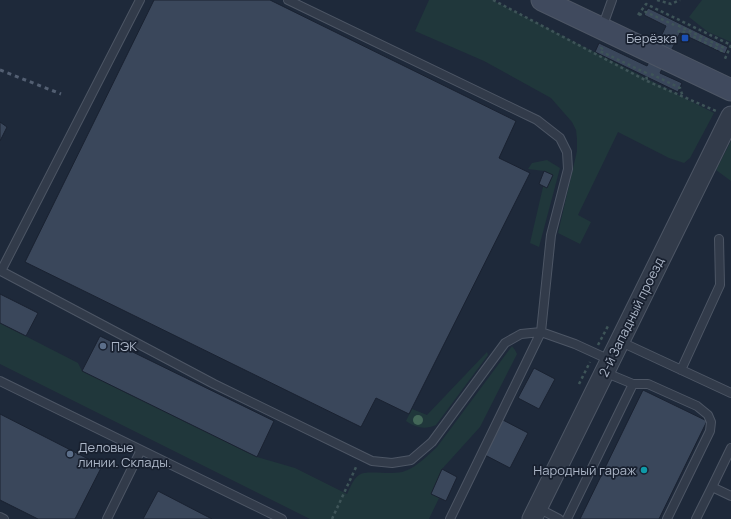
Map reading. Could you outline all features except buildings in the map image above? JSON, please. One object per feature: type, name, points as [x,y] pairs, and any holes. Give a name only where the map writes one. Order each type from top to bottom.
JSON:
[{"type":"main road","points":[[542,0],[731,90]]},
{"type":"street","name":"2-й Западный проезд","points":[[535,514],[731,116]]},
{"type":"lane","points":[[140,0],[1,270],[214,384],[372,461],[392,463],[411,460],[432,442],[505,343],[521,334],[541,332],[575,344],[633,384],[648,384],[697,406],[708,415],[711,422],[710,431],[667,519]]},
{"type":"lane","points":[[288,0],[537,120],[560,138],[567,152],[568,169],[551,235],[541,332],[450,519]]},
{"type":"lane","points":[[602,29],[612,0]]},
{"type":"lane","points":[[681,370],[720,286],[719,239]]},
{"type":"lane","points":[[619,341],[731,393]]},
{"type":"lane","points":[[0,381],[282,519]]},
{"type":"lane","points":[[567,519],[633,384]]},
{"type":"lane","points":[[696,519],[731,448]]},
{"type":"lane","points":[[107,519],[141,450]]},
{"type":"lane","points":[[712,486],[731,496]]},
{"type":"lane","points":[[535,514],[559,519]]},
{"type":"lane","points":[[0,517],[4,519]]},
{"type":"path","points":[[493,0],[647,81],[684,98],[731,116]]},
{"type":"path","points":[[657,0],[671,4],[680,0]]},
{"type":"path","points":[[674,37],[680,30],[722,51],[724,48],[646,12],[638,15],[646,4],[731,45],[724,61]]},
{"type":"path","points":[[647,81],[646,73],[600,51],[601,48],[680,88],[684,98]]},
{"type":"path","points":[[332,519],[361,455]]},
{"type":"green space","points":[[429,0],[492,0],[714,113],[690,158],[684,163],[669,158],[618,132],[578,215],[591,222],[580,244],[558,233],[577,151],[576,130],[572,122],[551,98],[484,61],[415,31]]},
{"type":"green space","points":[[702,0],[731,0],[731,42],[708,32],[689,17]]},
{"type":"green space","points":[[731,141],[731,181],[716,170]]},
{"type":"green space","points":[[547,160],[560,168],[539,247],[530,243],[543,187],[547,187],[553,175],[544,171],[528,169],[532,163]]},
{"type":"green space","points":[[0,323],[78,363],[82,371],[257,457],[295,468],[347,494],[355,479],[363,473],[394,473],[405,471],[422,460],[437,447],[512,346],[517,354],[480,427],[442,469],[431,494],[439,498],[429,519],[310,519],[0,364]]},
{"type":"green space","points":[[487,352],[488,355],[436,425],[421,428],[406,421],[412,409],[427,415]]},
{"type":"railway","points":[[0,70],[61,94]]},
{"type":"place","name":"Берёзка","points":[[685,38]]},
{"type":"place","name":"ПЭК","points":[[103,346]]},
{"type":"place","name":"Деловые линии. Склады.","points":[[70,454]]},
{"type":"place","name":"Народный гараж","points":[[644,470]]}]
